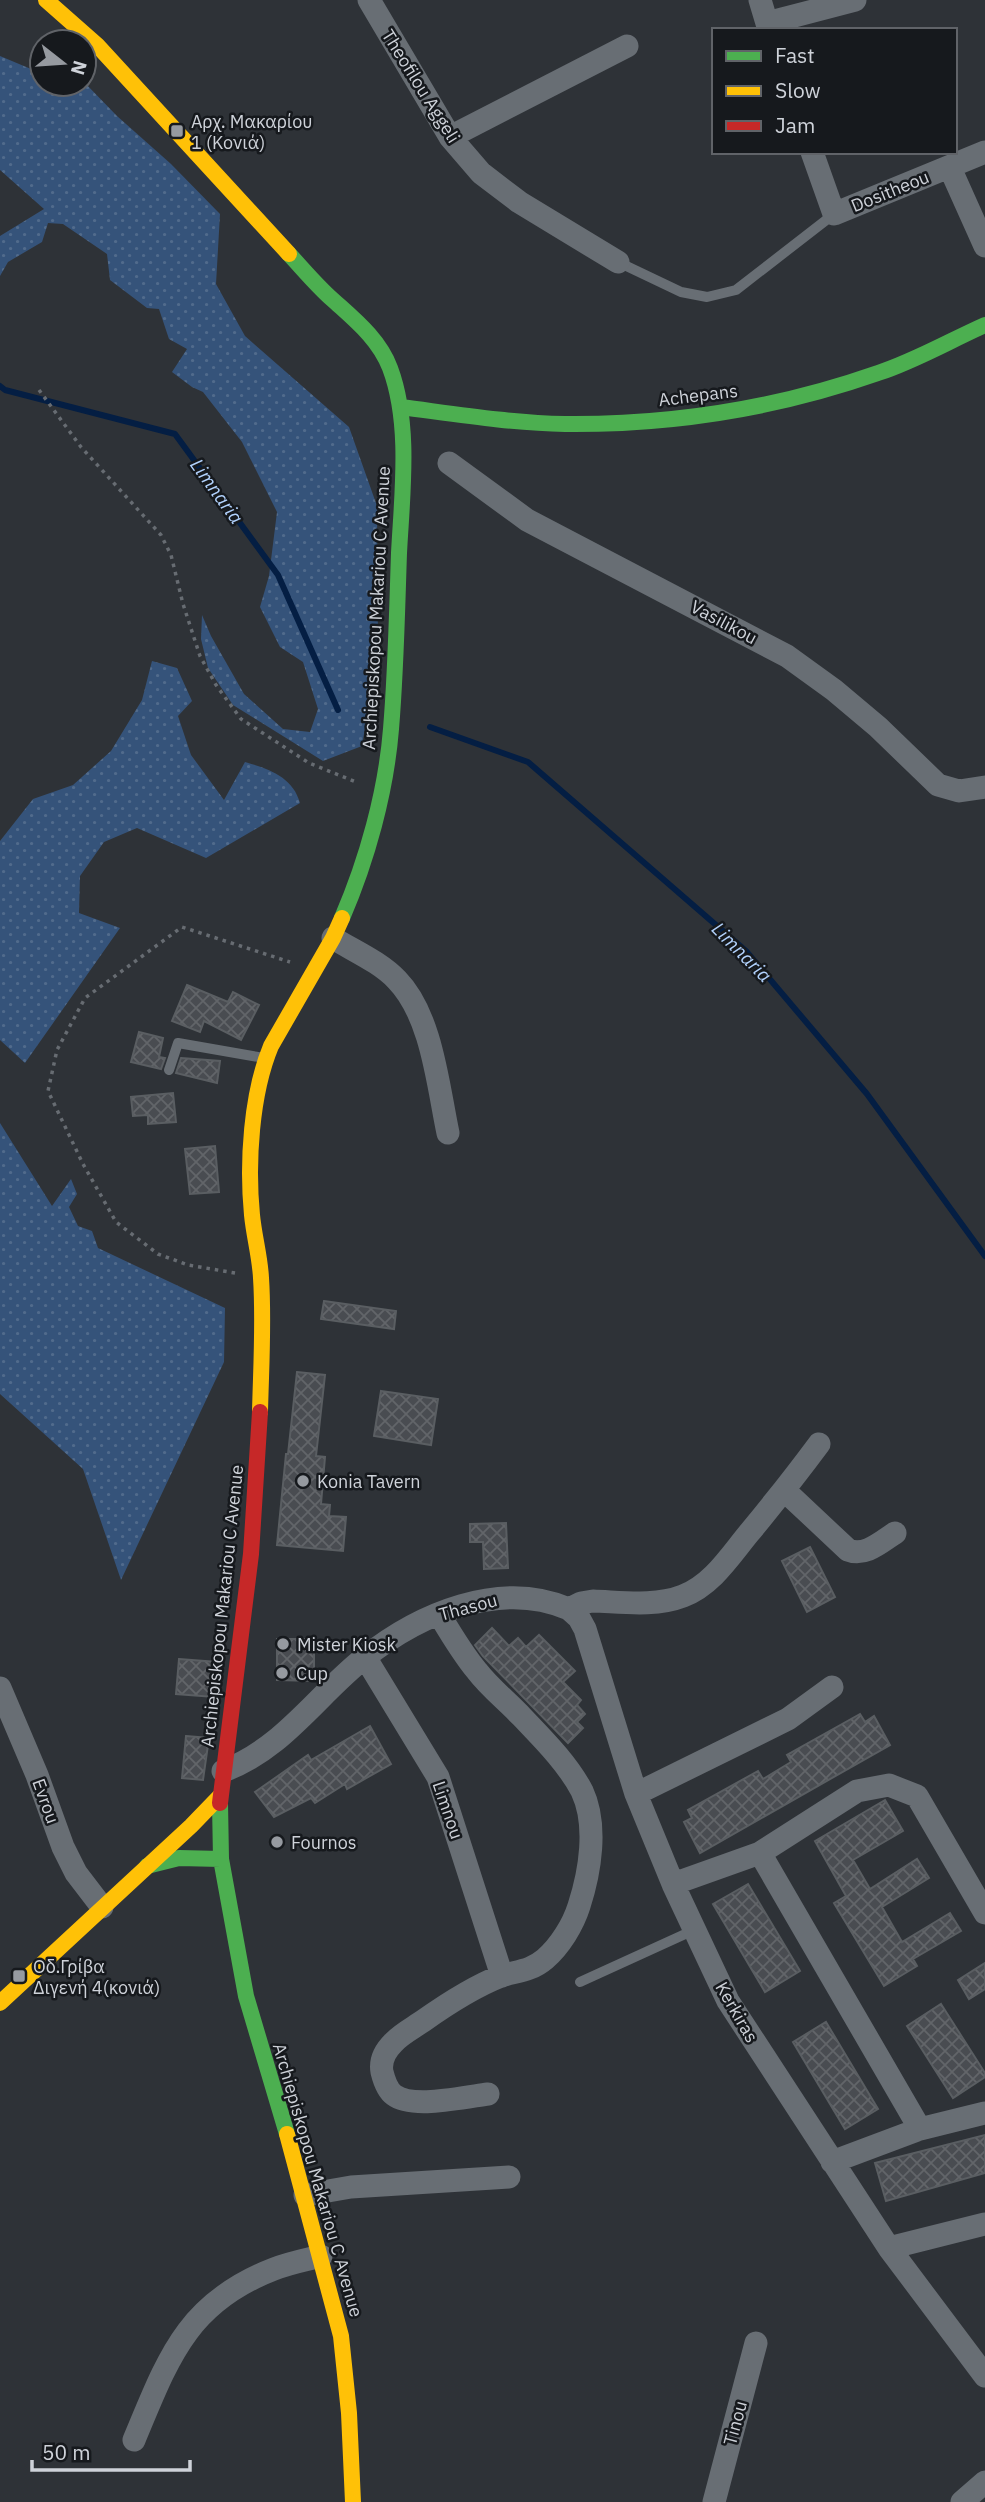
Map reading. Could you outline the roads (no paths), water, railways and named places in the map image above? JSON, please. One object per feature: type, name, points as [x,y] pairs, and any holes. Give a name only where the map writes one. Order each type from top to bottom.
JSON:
[{"type":"main road","name":"Archiepiskopou Makariou C Avenue","points":[[46,0],[78,28]]},
{"type":"main road","name":"Archiepiskopou Makariou C Avenue","points":[[68,0],[86,28]]},
{"type":"main road","name":"Archiepiskopou Makariou C Avenue","points":[[98,46],[322,289],[373,338],[390,367],[401,407],[403,476],[395,665],[391,731],[381,791],[358,880],[333,938],[282,1024],[266,1058],[253,1123],[250,1153],[252,1213],[261,1278],[262,1356],[254,1520],[220,1796],[221,1859],[246,1996],[305,2195],[343,2348],[354,2502]]},
{"type":"main road","name":"Achepans","points":[[401,407],[519,422],[599,423],[731,411],[779,402],[878,374],[984,328]]},
{"type":"main road","points":[[0,2003],[220,1796]]},
{"type":"main road","points":[[145,1867],[179,1858],[221,1859]]},
{"type":"street","name":"Theofilou Aggeli","points":[[369,0],[450,137],[481,173],[519,202],[618,262]]},
{"type":"street","points":[[760,0],[768,27],[855,0]]},
{"type":"street","points":[[450,137],[626,46]]},
{"type":"street","name":"Dositheou","points":[[834,214],[985,152]]},
{"type":"street","points":[[813,154],[834,214]]},
{"type":"street","points":[[950,168],[985,246]]},
{"type":"street","name":"Vasilikou","points":[[449,463],[527,520],[787,656],[834,690],[878,727],[938,785],[959,791],[985,787]]},
{"type":"street","points":[[333,938],[397,979],[410,997],[431,1051],[448,1133]]},
{"type":"street","name":"Thasou","points":[[223,1771],[265,1750],[365,1657],[439,1614],[481,1600],[503,1597],[544,1601],[569,1609],[593,1601],[664,1601],[684,1596],[703,1586],[819,1444]]},
{"type":"street","points":[[784,1490],[854,1553],[867,1551],[895,1534]]},
{"type":"street","name":"Kerkiras","points":[[569,1609],[579,1618],[585,1629],[636,1794],[673,1884],[728,2001],[889,2248],[985,2376]]},
{"type":"street","points":[[439,1614],[478,1674],[522,1717],[558,1758],[582,1791],[591,1844],[580,1906],[562,1940],[546,1958],[523,1972],[502,1976],[459,1996],[391,2044],[383,2058],[381,2069],[390,2092],[400,2099],[428,2101],[488,2094]]},
{"type":"street","name":"Limnou","points":[[365,1657],[438,1777],[502,1976]]},
{"type":"street","points":[[636,1794],[788,1719],[832,1687]]},
{"type":"street","name":"Evrou","points":[[0,1688],[37,1775],[63,1847],[76,1873],[102,1906]]},
{"type":"street","points":[[673,1884],[760,1853],[857,1791],[890,1785],[917,1796],[985,1913]]},
{"type":"street","points":[[760,1853],[920,2129]]},
{"type":"street","points":[[832,2162],[920,2129],[985,2113]]},
{"type":"street","points":[[305,2195],[351,2187],[509,2177]]},
{"type":"street","points":[[889,2248],[985,2224]]},
{"type":"street","points":[[134,2440],[172,2355],[193,2323],[210,2305],[248,2280],[277,2267],[321,2256]]},
{"type":"street","name":"Tinou","points":[[714,2502],[756,2343]]},
{"type":"street","points":[[962,2502],[985,2482]]},
{"type":"lane","points":[[618,262],[681,292],[707,297],[736,290],[834,214]]},
{"type":"lane","points":[[169,1069],[178,1043],[266,1058]]},
{"type":"lane","points":[[580,1982],[694,1930]]},
{"type":"waterway","name":"Limnaria","points":[[0,386],[5,390],[175,434],[278,575],[338,710]]},
{"type":"waterway","name":"Limnaria","points":[[430,727],[528,762],[746,951],[867,1094],[985,1256]]},
{"type":"place","name":"Αρχ. Μακαρίου 1 (Κονιά)","points":[[177,131]]},
{"type":"place","name":"Konia Tavern","points":[[303,1481]]},
{"type":"place","name":"Mister Kiosk","points":[[283,1644]]},
{"type":"place","name":"Cup","points":[[282,1673]]},
{"type":"place","name":"Fournos","points":[[277,1842]]},
{"type":"place","name":"Οδ.Γρίβα Διγενή 4(κονιά)","points":[[19,1976]]}]
